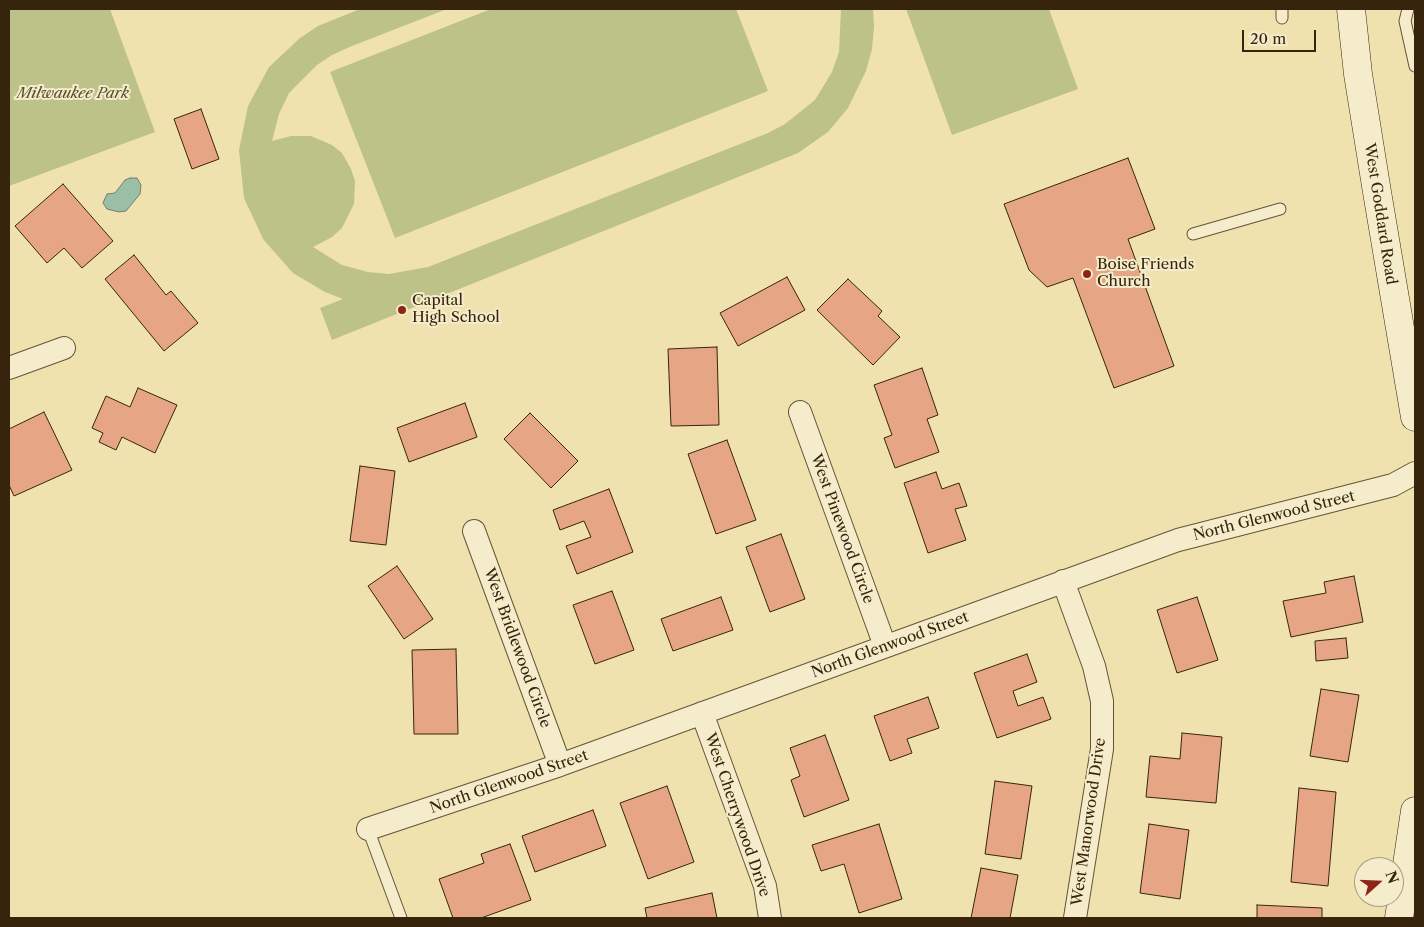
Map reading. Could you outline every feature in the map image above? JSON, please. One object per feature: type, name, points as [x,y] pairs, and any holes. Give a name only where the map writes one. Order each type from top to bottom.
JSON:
[{"type":"street","name":"West Goddard Road","points":[[1351,9],[1375,182],[1415,418]]},
{"type":"street","points":[[9,368],[64,348]]},
{"type":"street","name":"West Pinewood Circle","points":[[800,412],[885,646]]},
{"type":"street","name":"North Glenwood Street","points":[[368,829],[560,765],[1178,540],[1393,485],[1415,473]]},
{"type":"street","name":"West Bridlewood Circle","points":[[474,531],[560,765]]},
{"type":"street","name":"West Manorwood Drive","points":[[1063,582],[1094,666],[1102,701],[1102,749],[1075,918]]},
{"type":"street","name":"West Cherrywood Drive","points":[[702,713],[765,886],[770,918]]},
{"type":"street","points":[[1398,918],[1415,811]]},
{"type":"lane","points":[[1408,9],[1406,21],[1415,66]]},
{"type":"lane","points":[[1193,234],[1280,209]]},
{"type":"lane","points":[[368,829],[401,918]]},
{"type":"green space","name":"Milwaukee Park","points":[[9,9],[110,9],[155,132],[9,186]]},
{"type":"green space","points":[[360,9],[447,9],[352,46],[332,55],[317,65],[289,93],[279,114],[272,141],[291,136],[311,136],[332,145],[342,153],[355,181],[354,204],[342,228],[332,237],[313,247],[342,265],[368,272],[389,274],[428,267],[768,133],[785,124],[815,100],[832,72],[839,52],[841,9],[873,9],[874,27],[872,49],[866,71],[848,108],[828,132],[798,153],[332,340],[320,308],[343,299],[325,292],[293,273],[263,239],[244,198],[239,150],[248,106],[269,67],[300,38],[318,26]]},
{"type":"green space","points":[[491,9],[736,9],[768,91],[395,238],[330,72]]},
{"type":"green space","points":[[906,9],[1049,9],[1078,89],[952,135]]},
{"type":"shaded area","points":[[137,178],[141,185],[140,194],[126,211],[119,212],[107,209],[103,203],[107,194],[115,193],[125,180]]},
{"type":"building","points":[[201,109],[219,159],[192,169],[174,119]]},
{"type":"building","name":"Boise Friends Church","points":[[1128,158],[1155,229],[1128,239],[1174,366],[1114,388],[1073,278],[1047,287],[1029,270],[1004,204]]},
{"type":"building","points":[[63,184],[113,241],[82,268],[64,248],[47,263],[15,226]]},
{"type":"building","points":[[134,255],[166,295],[171,291],[198,323],[164,351],[105,279]]},
{"type":"building","points":[[787,277],[805,310],[738,346],[720,313]]},
{"type":"building","points":[[848,279],[882,311],[878,316],[900,337],[873,365],[817,310]]},
{"type":"building","points":[[717,347],[719,425],[671,426],[668,349]]},
{"type":"building","points":[[922,368],[938,415],[927,419],[939,452],[895,468],[884,438],[892,435],[874,385]]},
{"type":"building","points":[[138,388],[177,405],[155,453],[122,437],[116,450],[99,442],[103,433],[92,428],[106,396],[130,407]]},
{"type":"building","points":[[465,403],[477,437],[409,462],[397,428]]},
{"type":"building","points":[[44,412],[72,470],[14,496],[9,485],[9,429]]},
{"type":"building","points":[[530,413],[578,461],[551,488],[504,439]]},
{"type":"building","points":[[727,440],[756,520],[716,534],[688,454]]},
{"type":"building","points":[[360,466],[395,471],[386,545],[350,541]]},
{"type":"building","points":[[936,472],[942,489],[959,483],[967,506],[955,509],[966,540],[928,553],[904,483]]},
{"type":"building","points":[[609,489],[633,552],[577,574],[566,546],[591,537],[584,521],[560,530],[553,510]]},
{"type":"building","points":[[781,534],[805,599],[770,612],[746,547]]},
{"type":"building","points":[[397,566],[433,619],[404,639],[368,586]]},
{"type":"building","points":[[1354,576],[1363,622],[1291,637],[1283,601],[1326,593],[1324,582]]},
{"type":"building","points":[[612,591],[634,650],[595,664],[573,605]]},
{"type":"building","points":[[721,597],[733,630],[673,651],[661,619]]},
{"type":"building","points":[[1197,597],[1218,660],[1177,673],[1157,610]]},
{"type":"building","points":[[1346,638],[1348,658],[1316,661],[1315,641]]},
{"type":"building","points":[[456,649],[458,734],[414,734],[412,650]]},
{"type":"building","points":[[1027,654],[1037,682],[1013,691],[1018,706],[1043,697],[1051,719],[997,738],[974,673]]},
{"type":"building","points":[[1321,689],[1359,695],[1348,762],[1310,756]]},
{"type":"building","points":[[928,697],[939,728],[907,739],[912,753],[890,761],[874,716]]},
{"type":"building","points":[[1182,733],[1222,737],[1216,803],[1146,797],[1150,756],[1180,759]]},
{"type":"building","points":[[825,735],[849,800],[804,817],[791,780],[800,776],[790,748]]},
{"type":"building","points":[[995,781],[1032,786],[1021,859],[985,854]]},
{"type":"building","points":[[667,786],[694,862],[648,879],[620,803]]},
{"type":"building","points":[[1299,788],[1336,792],[1328,886],[1291,882]]},
{"type":"building","points":[[593,810],[606,846],[535,872],[522,836]]},
{"type":"building","points":[[879,824],[902,899],[859,913],[844,864],[821,871],[812,845]]},
{"type":"building","points":[[1149,824],[1189,830],[1180,899],[1140,893]]},
{"type":"building","points":[[510,844],[531,900],[481,918],[453,918],[439,879],[484,863],[481,854]]},
{"type":"building","points":[[981,868],[1018,875],[1010,918],[971,918]]},
{"type":"building","points":[[712,893],[717,918],[647,918],[645,908]]},
{"type":"building","points":[[1257,905],[1322,908],[1322,918],[1257,918]]},
{"type":"place","name":"Boise Friends Church","points":[[1087,274]]},
{"type":"place","name":"Capital High School","points":[[402,310]]}]
